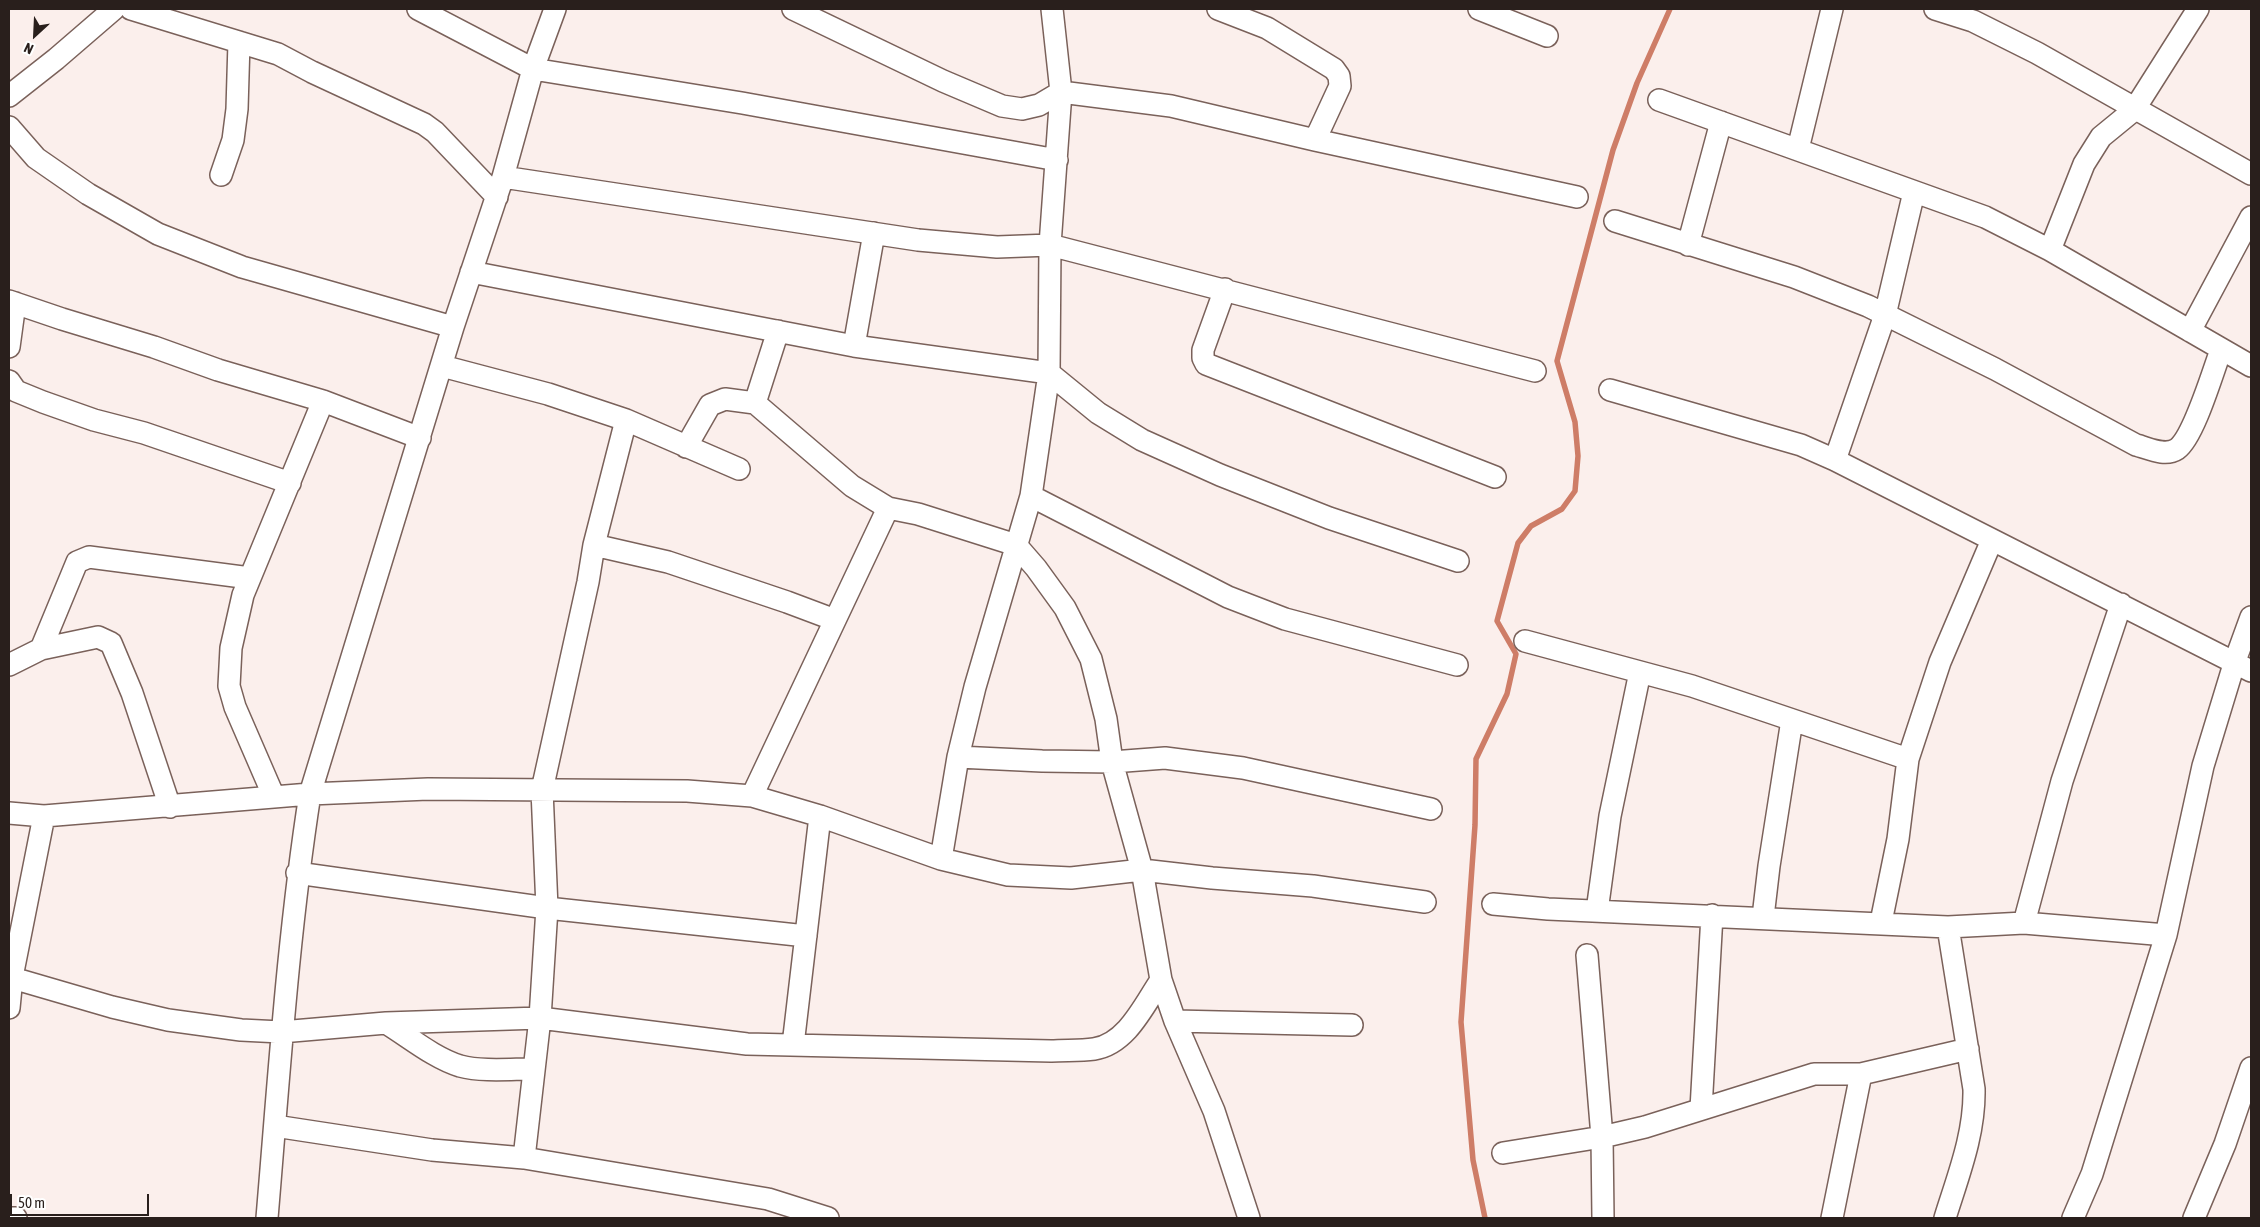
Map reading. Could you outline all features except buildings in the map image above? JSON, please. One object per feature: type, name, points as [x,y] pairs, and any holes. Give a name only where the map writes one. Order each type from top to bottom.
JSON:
[{"type":"street","points":[[9,96],[114,9]]},
{"type":"street","points":[[130,9],[278,54],[312,72],[371,98],[424,124],[500,187],[965,245],[1050,245],[1535,371]]},
{"type":"street","points":[[418,9],[533,69],[752,104],[1057,160]]},
{"type":"street","points":[[267,1218],[281,1032],[298,873],[310,794],[453,327],[500,187],[533,69],[555,9]]},
{"type":"street","points":[[793,9],[943,81],[1002,106],[1022,109],[1039,105],[1061,92],[1171,106],[1315,140],[1577,197]]},
{"type":"street","points":[[940,859],[958,757],[975,687],[1031,496],[1049,373],[1050,245],[1061,92],[1051,9]]},
{"type":"street","points":[[1218,9],[1267,28],[1334,69],[1339,76],[1340,86],[1315,140]]},
{"type":"street","points":[[1479,9],[1547,36]]},
{"type":"street","points":[[1798,149],[1832,9]]},
{"type":"street","points":[[1934,9],[1973,21],[2037,53],[2134,110],[2251,174]]},
{"type":"street","points":[[2050,250],[2084,164],[2101,137],[2134,110],[2198,9]]},
{"type":"street","points":[[221,175],[233,140],[237,109],[239,42]]},
{"type":"street","points":[[1659,100],[1985,217],[2050,250],[2251,366]]},
{"type":"street","points":[[1688,245],[1721,122]]},
{"type":"street","points":[[9,127],[36,158],[88,194],[158,234],[242,267],[453,327]]},
{"type":"street","points":[[1835,460],[1885,315],[1914,192]]},
{"type":"street","points":[[2190,331],[2251,217]]},
{"type":"street","points":[[1615,221],[1794,277],[1885,315],[1995,369],[2136,444],[2161,452],[2176,450],[2184,442],[2195,420],[2221,350]]},
{"type":"street","points":[[854,346],[874,234]]},
{"type":"street","points":[[471,272],[854,346],[1049,373],[1098,413],[1151,444],[1220,475],[1329,518],[1458,561]]},
{"type":"street","points":[[1225,290],[1202,350],[1206,364],[1495,477]]},
{"type":"street","points":[[9,346],[12,302],[154,347],[218,370],[323,401],[420,438]]},
{"type":"street","points":[[755,403],[778,331]]},
{"type":"street","points":[[442,366],[556,397],[626,420],[739,469]]},
{"type":"street","points":[[9,381],[16,391],[43,402],[94,420],[144,433],[290,484]]},
{"type":"street","points":[[1610,390],[1801,445],[1835,460],[2243,666]]},
{"type":"street","points":[[686,447],[710,405],[725,400],[755,403],[852,486],[888,508],[918,514],[1016,545],[1036,568],[1065,608],[1091,659],[1106,718],[1112,762],[1142,870],[1160,980],[1175,1021],[1214,1111],[1250,1218]]},
{"type":"street","points":[[274,797],[235,707],[228,686],[231,648],[243,595],[323,401]]},
{"type":"street","points":[[524,1158],[540,1018],[547,908],[542,790],[588,582],[594,545],[626,420]]},
{"type":"street","points":[[1031,496],[1228,597],[1285,619],[1457,665]]},
{"type":"street","points":[[752,796],[888,508]]},
{"type":"street","points":[[1881,922],[1898,840],[1908,759],[1940,662],[1992,540]]},
{"type":"street","points":[[594,545],[668,562],[788,602],[835,620]]},
{"type":"street","points":[[41,649],[77,562],[82,558],[89,557],[250,578]]},
{"type":"street","points":[[2024,924],[2062,781],[2121,604]]},
{"type":"street","points":[[2073,1218],[2092,1174],[2166,935],[2203,766],[2243,666],[2251,617]]},
{"type":"street","points":[[9,665],[41,649],[98,637],[111,643],[132,692],[170,807]]},
{"type":"street","points":[[1525,641],[1692,686],[1908,759]]},
{"type":"street","points":[[1597,911],[1610,816],[1640,672]]},
{"type":"street","points":[[1763,917],[1792,720]]},
{"type":"street","points":[[958,757],[1112,762],[1165,758],[1243,768],[1431,809]]},
{"type":"street","points":[[9,813],[44,816],[310,794],[428,789],[687,791],[752,796],[820,816],[940,859],[1008,875],[1071,878],[1142,870],[1313,886],[1425,902]]},
{"type":"street","points":[[9,1008],[10,977],[44,816]]},
{"type":"street","points":[[794,1046],[820,816]]},
{"type":"street","points":[[298,873],[547,908],[806,936]]},
{"type":"street","points":[[1493,904],[1597,911],[1881,922],[1948,927],[2024,924],[2166,935]]},
{"type":"street","points":[[1701,1110],[1712,915]]},
{"type":"street","points":[[1945,1218],[1970,1136],[1975,1110],[1974,1089],[1948,927]]},
{"type":"street","points":[[1587,955],[1602,1137],[1603,1218]]},
{"type":"street","points":[[10,977],[112,1007],[168,1020],[241,1030],[281,1032],[386,1023],[540,1018],[747,1044],[1051,1051],[1096,1048],[1114,1041],[1128,1029],[1160,980]]},
{"type":"street","points":[[1175,1021],[1352,1025]]},
{"type":"street","points":[[386,1023],[440,1057],[461,1066],[485,1069],[534,1069]]},
{"type":"street","points":[[1503,1153],[1602,1137],[1645,1127],[1814,1074],[1861,1074],[1968,1049]]},
{"type":"street","points":[[2194,1218],[2225,1144],[2251,1068]]},
{"type":"street","points":[[1832,1218],[1861,1074]]},
{"type":"street","points":[[275,1126],[432,1150],[524,1158],[768,1199],[828,1218]]},
{"type":"street","points":[[9,1218],[16,1218]]},
{"type":"waterway","points":[[1485,1218],[1473,1160],[1461,1022],[1475,825],[1476,759],[1507,694],[1516,654],[1497,621],[1518,543],[1531,526],[1562,509],[1575,491],[1578,456],[1575,422],[1557,361],[1613,150],[1637,83],[1670,9]]}]
